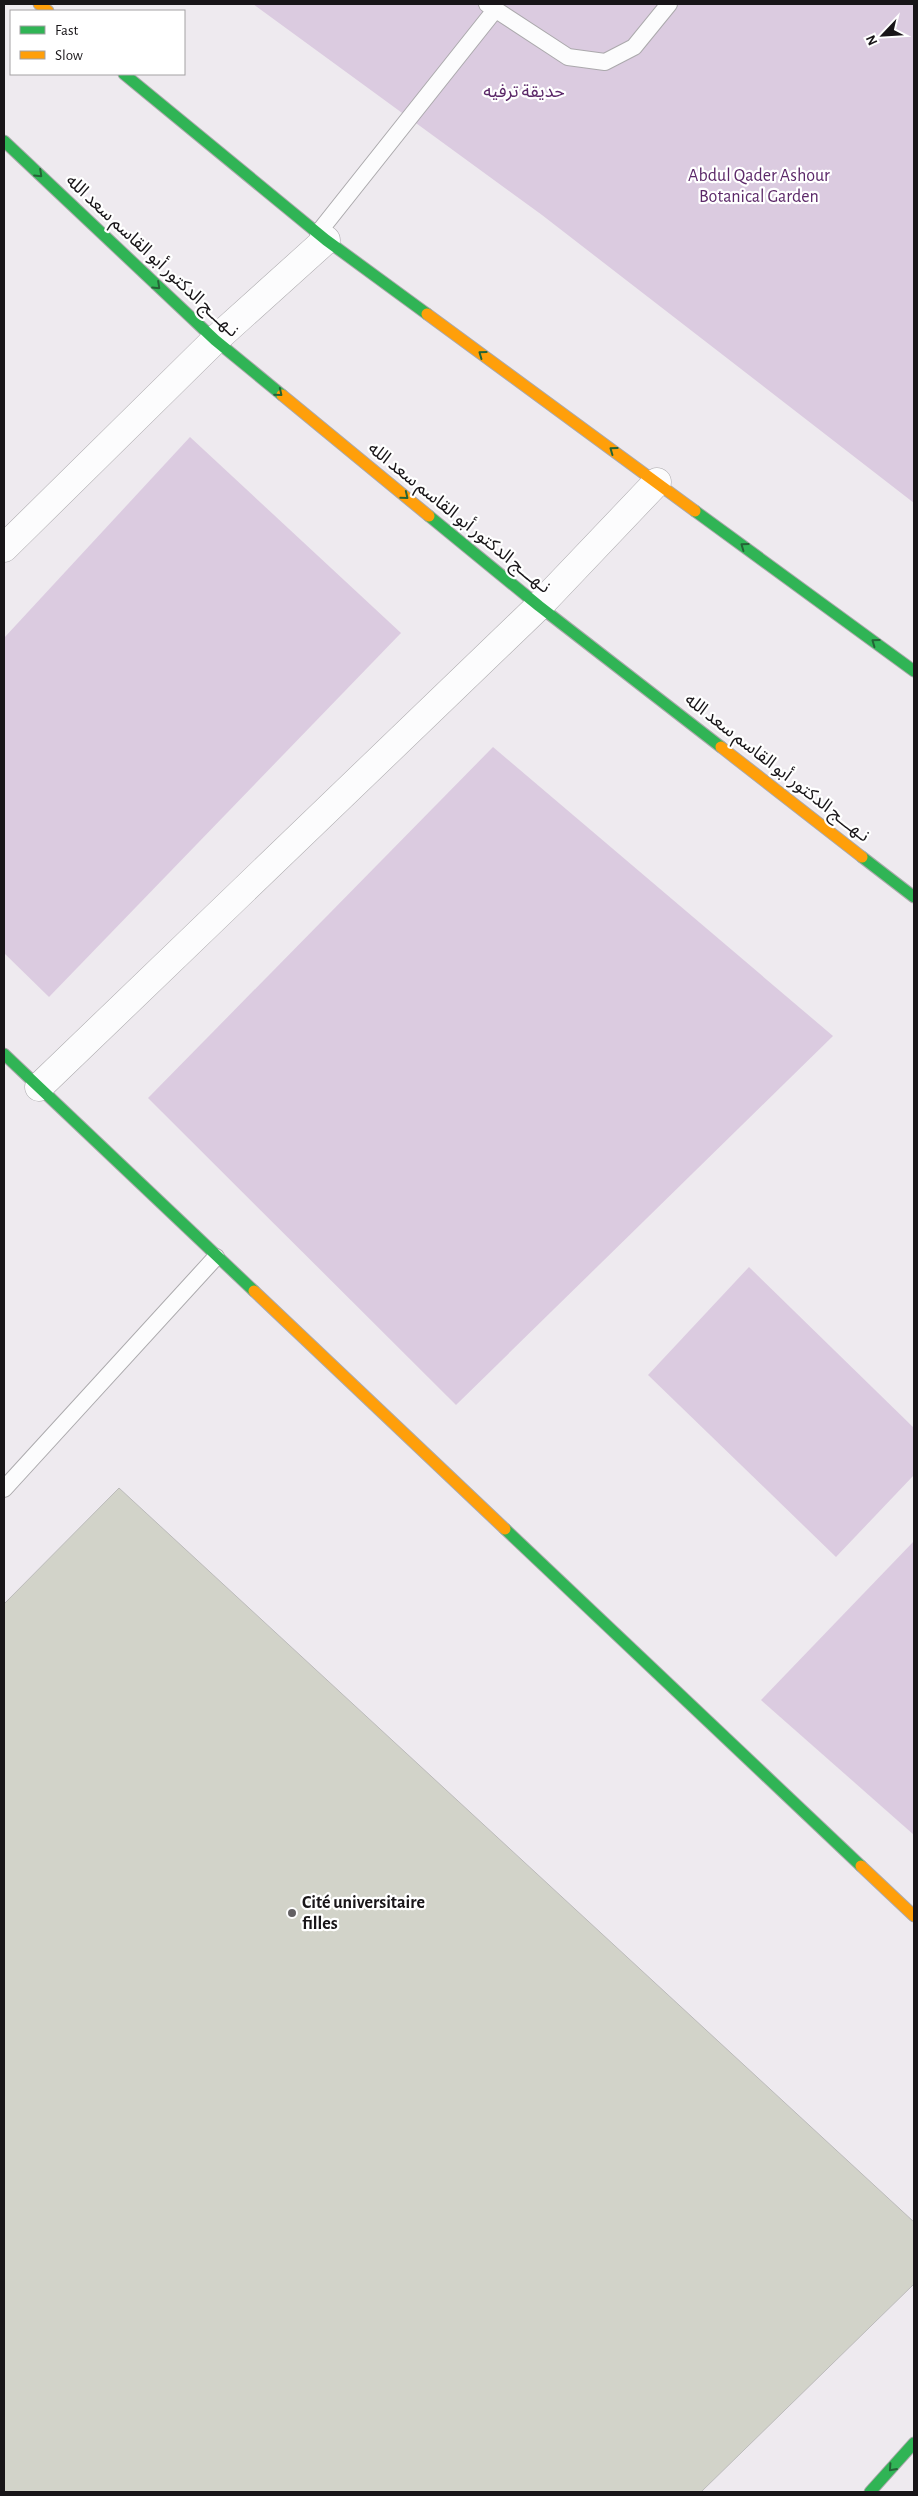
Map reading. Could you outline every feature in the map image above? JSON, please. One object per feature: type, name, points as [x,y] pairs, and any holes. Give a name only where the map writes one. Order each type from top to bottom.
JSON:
[{"type":"main road","points":[[125,75],[322,237],[914,671]]},
{"type":"main road","name":"نـهـــج الدكتور أبو القاسم سعد الله","points":[[4,141],[215,340],[539,606],[914,897]]},
{"type":"main road","points":[[4,1054],[216,1257],[914,1916]]},
{"type":"main road","points":[[870,2492],[914,2443]]},
{"type":"street","points":[[4,548],[322,237]]},
{"type":"street","points":[[39,1087],[539,606],[657,482]]},
{"type":"lane","points":[[322,237],[491,7],[568,57],[605,62],[634,47],[669,4]]},
{"type":"lane","points":[[4,1490],[216,1257]]},
{"type":"green space","name":"Abdul Qader Ashour Botanical Garden","points":[[253,4],[914,4],[914,503],[542,215]]},
{"type":"green space","points":[[190,437],[401,633],[49,997],[4,953],[4,638]]},
{"type":"green space","points":[[493,747],[833,1036],[456,1405],[148,1098]]},
{"type":"green space","points":[[749,1267],[914,1428],[914,1475],[836,1557],[648,1375]]},
{"type":"green space","points":[[914,1541],[914,1835],[761,1700]]},
{"type":"building","name":"Cité universitaire filles","points":[[119,1488],[914,2222],[914,2284],[701,2492],[4,2492],[4,1604]]},
{"type":"traffic: fast","points":[[125,75],[326,240],[427,314]]},
{"type":"traffic: fast","points":[[4,141],[215,340],[282,395]]},
{"type":"traffic: fast","points":[[695,511],[914,671]]},
{"type":"traffic: fast","points":[[429,516],[539,606],[721,747]]},
{"type":"traffic: fast","points":[[862,857],[914,897]]},
{"type":"traffic: fast","points":[[4,1054],[254,1291]]},
{"type":"traffic: fast","points":[[505,1529],[861,1866]]},
{"type":"traffic: fast","points":[[870,2492],[914,2443]]},
{"type":"traffic: slow","points":[[39,4],[47,10]]},
{"type":"traffic: slow","points":[[427,314],[695,511]]},
{"type":"traffic: slow","points":[[282,395],[429,516]]},
{"type":"traffic: slow","points":[[721,747],[862,857]]},
{"type":"traffic: slow","points":[[254,1291],[505,1529]]},
{"type":"traffic: slow","points":[[861,1866],[914,1916]]},
{"type":"place","name":"Cité universitaire filles","points":[[292,1913]]},
{"type":"park label","name":"حديقة ترفيه","points":[[524,92]]}]
